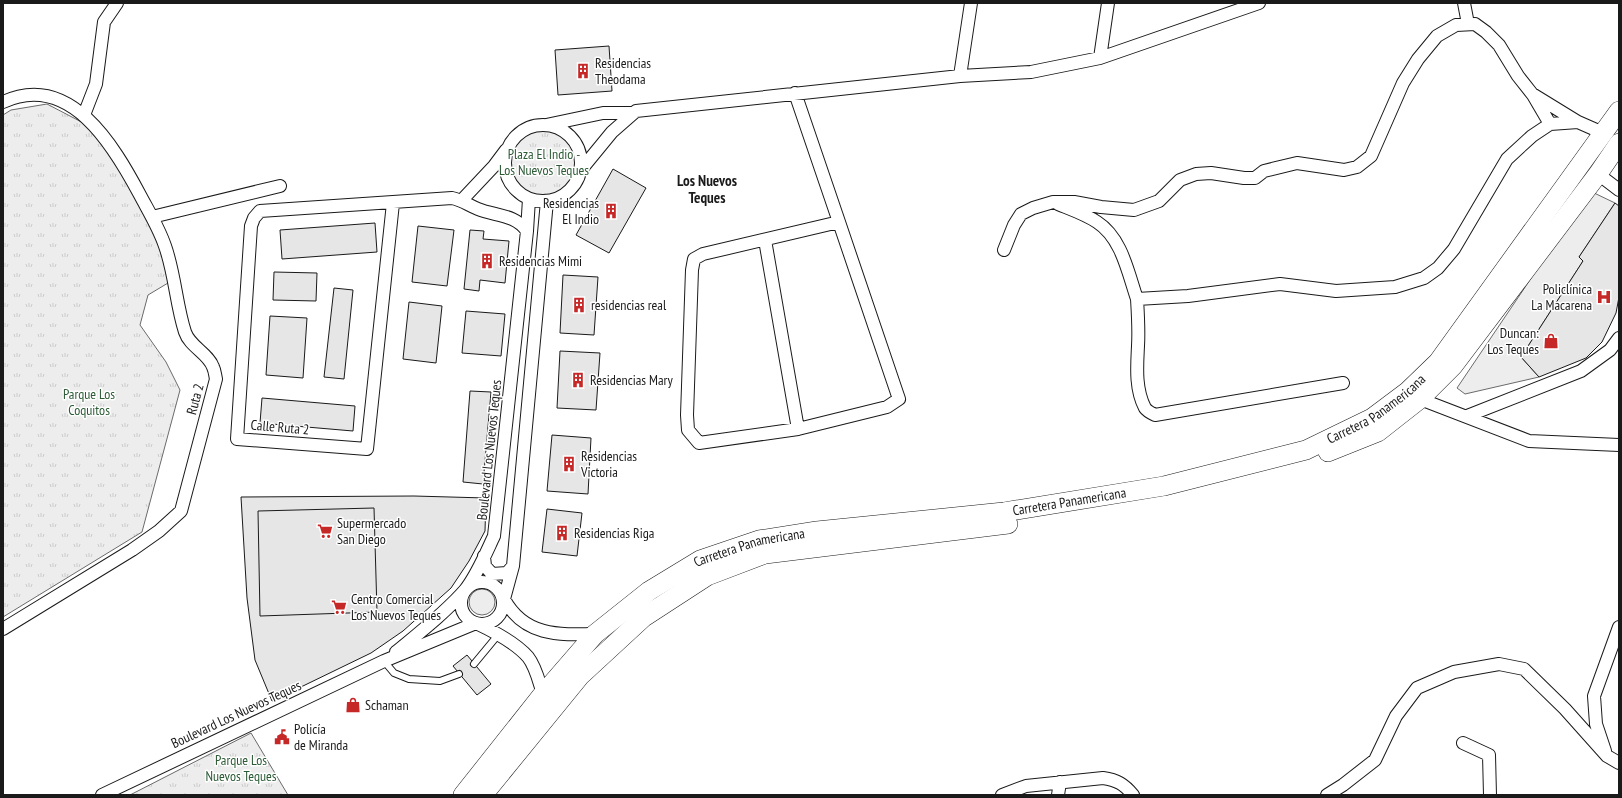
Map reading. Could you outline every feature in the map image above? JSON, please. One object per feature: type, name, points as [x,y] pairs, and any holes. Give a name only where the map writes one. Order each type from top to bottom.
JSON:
[{"type":"main road","name":"Carretera Panamericana","points":[[483,795],[580,676],[644,617],[707,576],[765,554],[1005,525],[1167,498],[1309,460],[1378,432],[1420,399],[1454,366],[1598,174],[1619,111]]},
{"type":"main road","name":"Carretera Panamericana","points":[[463,795],[543,694],[595,634],[649,592],[700,560],[759,540],[817,531],[1004,512],[1164,486],[1306,450],[1372,418],[1408,391],[1438,362],[1611,138]]},
{"type":"street","points":[[84,115],[96,84],[104,22],[116,3]]},
{"type":"street","points":[[960,76],[971,3]]},
{"type":"street","points":[[1100,58],[1108,3]]},
{"type":"street","points":[[527,231],[523,225],[504,215],[477,209],[457,199],[494,166],[513,140],[522,132],[533,127],[603,113],[632,113],[636,111],[795,93],[960,76],[1031,72],[1100,58],[1259,3]]},
{"type":"street","points":[[1464,3],[1468,24]]},
{"type":"street","points":[[1004,250],[1014,225],[1021,214],[1033,208],[1053,202],[1074,202],[1101,208],[1134,210],[1159,201],[1180,180],[1196,174],[1211,173],[1244,178],[1255,178],[1264,171],[1298,163],[1344,170],[1357,167],[1371,156],[1403,83],[1418,59],[1437,36],[1456,25],[1475,24],[1499,44],[1518,76],[1533,95],[1550,124]]},
{"type":"street","points":[[795,93],[839,222],[899,399],[887,407],[798,429],[699,443],[688,430],[692,270],[694,259],[703,254],[839,222]]},
{"type":"street","name":"Ruta 2","points":[[3,102],[21,96],[41,94],[67,104],[84,115],[99,128],[130,175],[152,216],[165,247],[185,334],[213,366],[216,379],[181,511],[159,531],[132,550],[3,629]]},
{"type":"street","points":[[1533,95],[1578,122],[1611,138]]},
{"type":"street","points":[[513,140],[507,150],[505,161],[506,173],[511,184],[518,193],[529,199],[547,201],[559,197],[569,190],[576,181],[580,171],[612,132],[632,113]]},
{"type":"street","points":[[1137,299],[1188,296],[1280,284],[1336,291],[1395,287],[1424,278],[1438,268],[1454,249],[1506,159],[1532,136],[1550,124],[1578,122]]},
{"type":"street","points":[[542,126],[557,128],[572,140],[579,152],[580,171]]},
{"type":"street","points":[[1598,174],[1619,190]]},
{"type":"street","points":[[152,216],[280,186]]},
{"type":"street","name":"Calle Ruta 2","points":[[394,203],[366,449],[236,439],[251,226],[254,218],[260,212],[394,203],[457,199]]},
{"type":"street","name":"Boulevard Los Nuevos Teques","points":[[384,661],[426,626],[466,589],[494,536],[527,231],[529,199]]},
{"type":"street","points":[[476,624],[483,624],[496,619],[501,614],[513,566],[547,201]]},
{"type":"street","points":[[1053,202],[1096,221],[1106,229],[1117,243],[1137,299],[1138,346],[1136,365],[1142,399],[1146,410],[1155,415],[1343,383]]},
{"type":"street","points":[[765,240],[798,429]]},
{"type":"street","points":[[1466,416],[1581,371],[1610,350],[1619,338]]},
{"type":"street","points":[[1420,399],[1529,441],[1619,445]]},
{"type":"street","points":[[484,556],[485,566],[492,574],[507,572],[513,566]]},
{"type":"street","points":[[543,694],[536,672],[528,657],[498,635],[476,624],[465,615],[462,609],[462,595],[466,589],[477,582],[490,583],[502,592],[504,599],[520,620],[537,630],[562,635],[595,634]]},
{"type":"street","name":"Boulevard Los Nuevos Teques","points":[[102,795],[384,661],[476,624]]},
{"type":"street","points":[[1607,756],[1596,724],[1594,696],[1619,627]]},
{"type":"street","points":[[1327,795],[1343,785],[1375,760],[1396,716],[1417,688],[1454,672],[1499,664],[1524,669],[1565,709],[1607,756],[1619,763]]},
{"type":"street","points":[[1463,743],[1489,755],[1490,795]]},
{"type":"street","points":[[1002,795],[1026,786],[1103,778],[1116,780],[1126,786],[1133,795]]},
{"type":"street","points":[[1058,795],[1060,782]]},
{"type":"lane","points":[[474,664],[498,635]]},
{"type":"lane","points":[[384,661],[394,673],[409,679],[440,681],[459,674]]},
{"type":"shaded area","points":[[1590,191],[1615,203],[1579,257],[1583,261],[1521,357],[1539,377],[1465,394],[1457,388]]},
{"type":"shaded area","points":[[482,589],[491,593],[495,602],[491,611],[482,615],[473,611],[469,602],[473,593]]},
{"type":"green space","name":"Parque Los Coquitos","points":[[47,104],[93,128],[122,171],[157,233],[173,280],[148,295],[140,325],[166,362],[180,390],[142,532],[3,617],[3,115],[11,110]]},
{"type":"green space","name":"Plaza El Indio - Los Nuevos Teques","points":[[545,126],[563,131],[574,142],[578,150],[580,168],[574,184],[560,195],[545,199],[529,199],[513,184],[508,170],[508,155],[513,141],[518,135],[529,129]]},
{"type":"green space","name":"Parque Los Nuevos Teques","points":[[251,733],[288,795],[130,795]]},
{"type":"building","name":"Residencias Theodama","points":[[609,46],[612,91],[558,95],[555,50]]},
{"type":"building","name":"Residencias El Indio","points":[[613,169],[646,188],[609,253],[576,235]]},
{"type":"building","points":[[1615,203],[1619,206],[1619,297],[1616,313],[1602,342],[1586,358],[1539,377],[1521,357],[1583,261],[1579,257]]},
{"type":"building","points":[[375,223],[377,252],[282,259],[280,230]]},
{"type":"building","points":[[418,226],[454,230],[447,286],[412,282]]},
{"type":"building","name":"Residencias Mimi","points":[[470,230],[484,231],[483,239],[509,241],[505,283],[480,280],[479,291],[464,289]]},
{"type":"building","points":[[274,272],[317,273],[316,301],[273,300]]},
{"type":"building","name":"residencias real","points":[[563,275],[598,277],[594,335],[560,333]]},
{"type":"building","points":[[334,288],[353,290],[344,379],[324,377]]},
{"type":"building","points":[[409,302],[442,306],[436,363],[403,359]]},
{"type":"building","points":[[466,311],[505,314],[501,356],[462,353]]},
{"type":"building","points":[[270,316],[307,318],[303,378],[266,375]]},
{"type":"building","name":"Residencias Mary","points":[[560,351],[600,353],[596,410],[557,408]]},
{"type":"building","points":[[470,391],[491,392],[483,484],[463,482]]},
{"type":"building","points":[[262,398],[355,406],[353,431],[260,423]]},
{"type":"building","name":"Residencias Victoria","points":[[552,435],[591,438],[588,494],[547,491]]},
{"type":"building","name":"Centro Comercial Los Nuevos Teques","points":[[414,496],[486,498],[485,531],[469,561],[451,588],[403,631],[371,653],[272,701],[255,660],[247,598],[241,497]]},
{"type":"building","points":[[374,508],[377,612],[260,616],[258,511]]},
{"type":"building","name":"Residencias Riga","points":[[547,509],[582,513],[577,556],[542,552]]},
{"type":"building","points":[[467,655],[491,684],[477,695],[453,666]]},
{"type":"place","name":"Residencias Theodama","points":[[583,71]]},
{"type":"place","name":"Residencias El Indio","points":[[611,211]]},
{"type":"place","name":"Residencias Mimi","points":[[487,261]]},
{"type":"place","name":"Policlínica La Macarena","points":[[1604,297]]},
{"type":"place","name":"residencias real","points":[[579,305]]},
{"type":"place","name":"Duncan: Los Teques","points":[[1551,341]]},
{"type":"place","name":"Residencias Mary","points":[[578,380]]},
{"type":"place","name":"Residencias Victoria","points":[[569,464]]},
{"type":"place","name":"Supermercado San Diego","points":[[325,531]]},
{"type":"place","name":"Residencias Riga","points":[[562,533]]},
{"type":"place","name":"Centro Comercial Los Nuevos Teques","points":[[339,607]]},
{"type":"place","name":"Schaman","points":[[353,705]]},
{"type":"place","name":"Policía de Miranda","points":[[282,737]]},
{"type":"district","name":"Los Nuevos Teques","points":[[707,188]]}]
